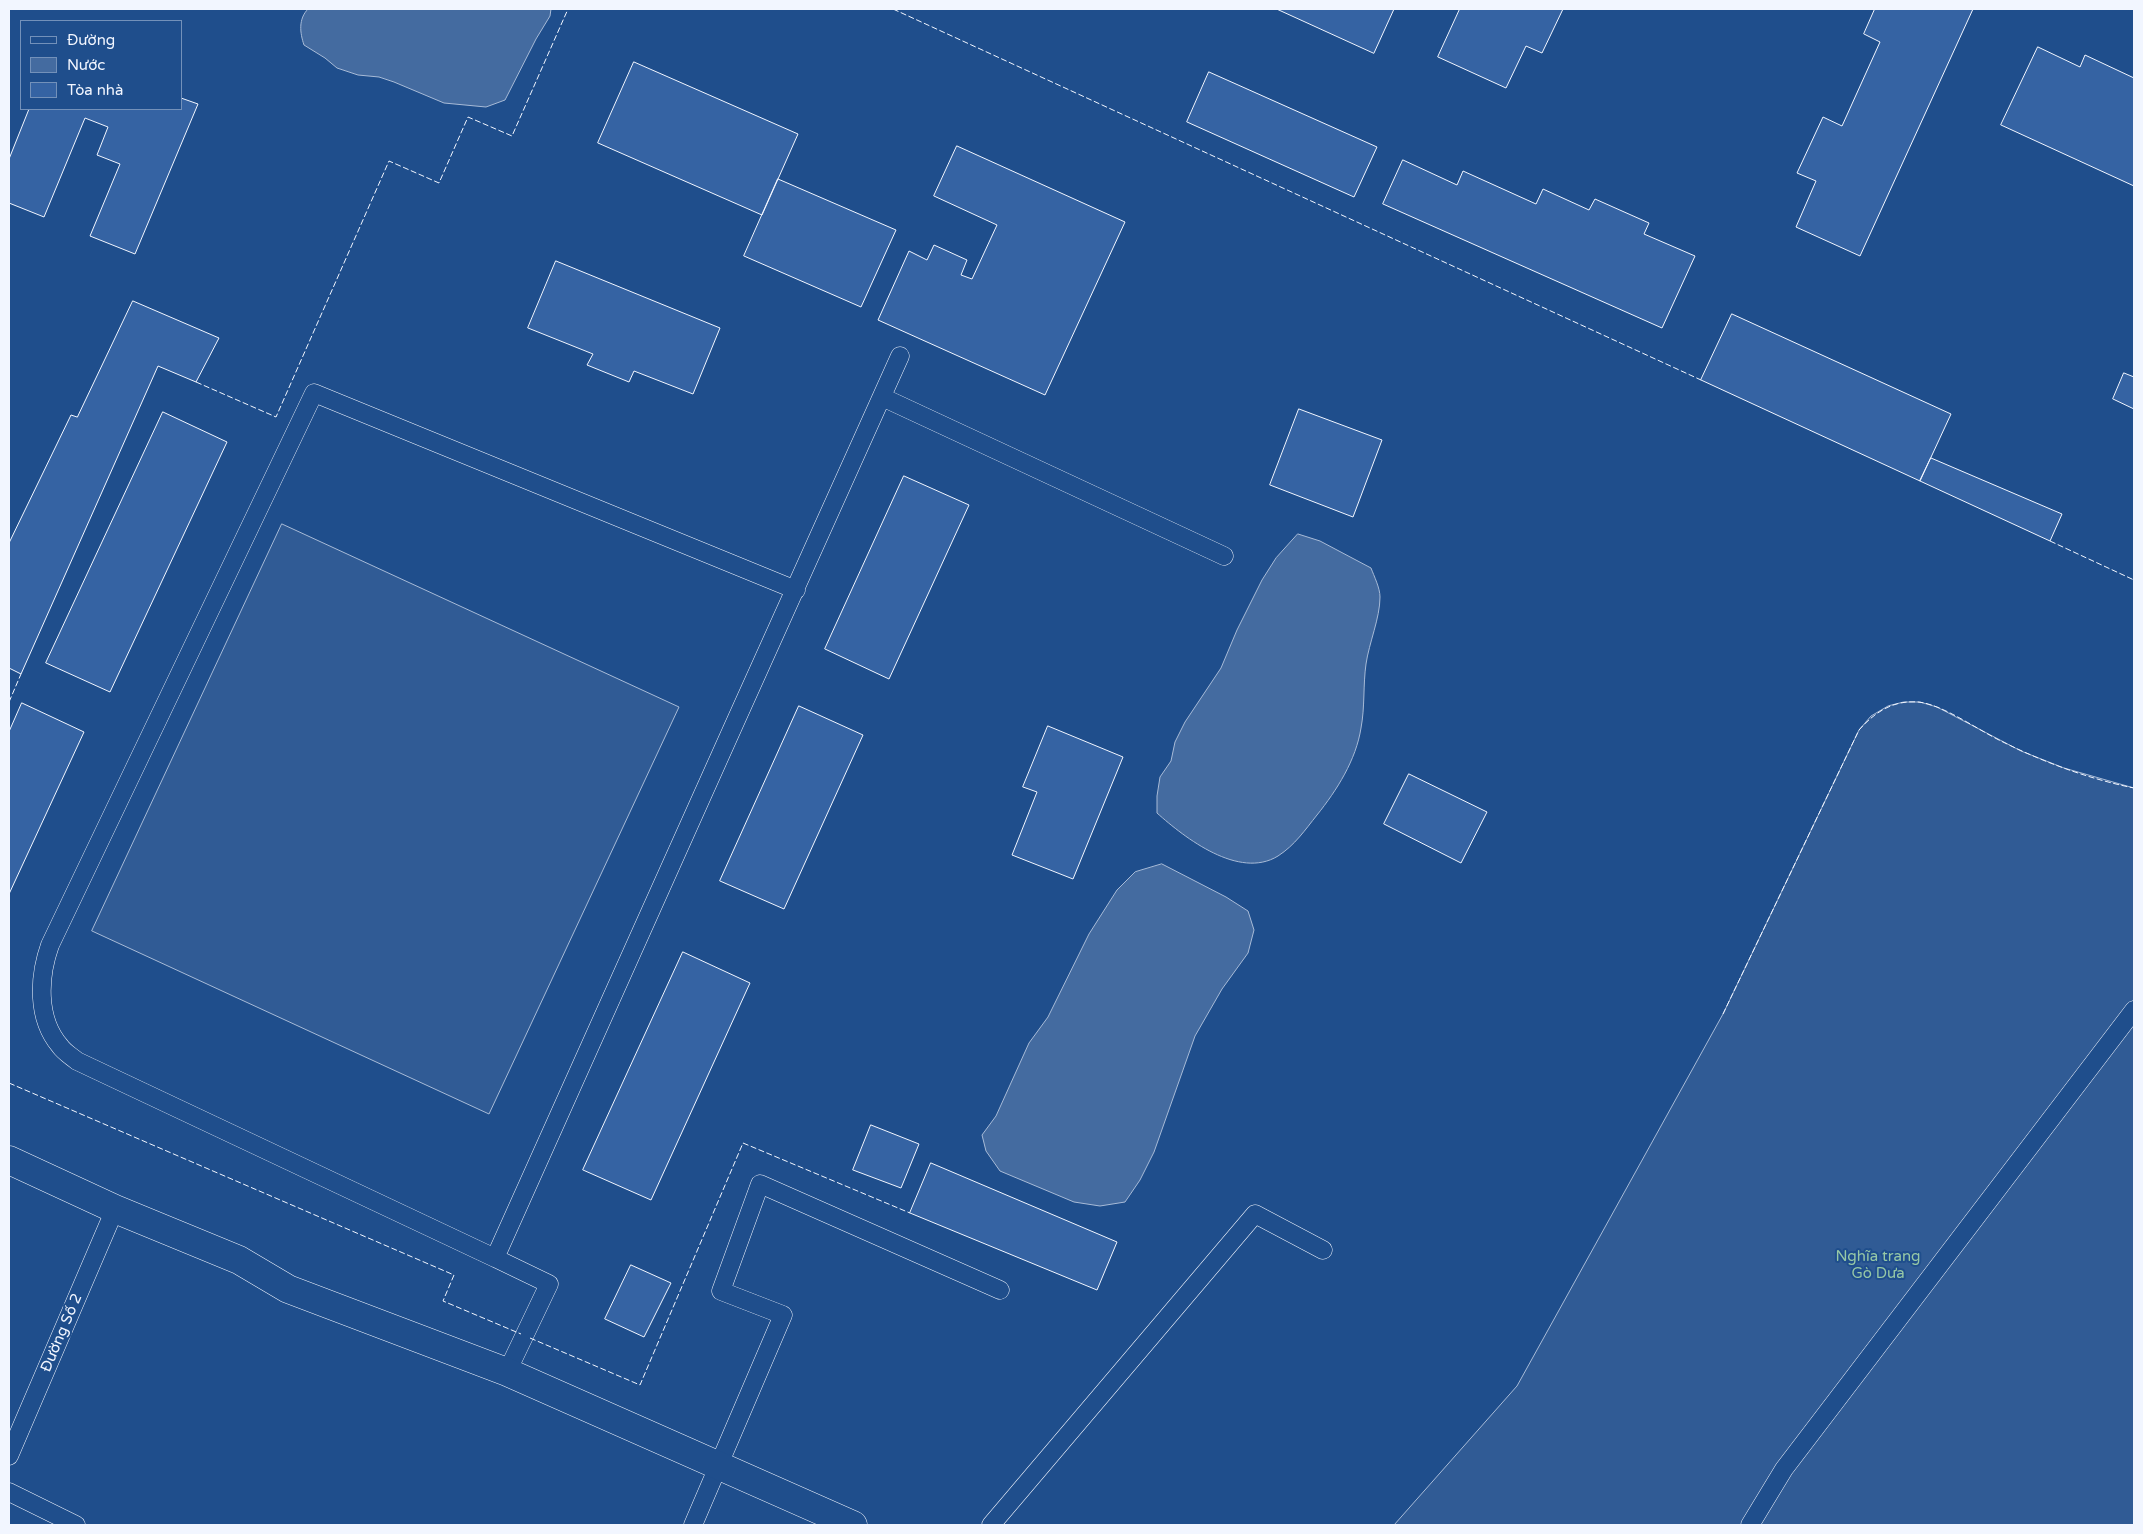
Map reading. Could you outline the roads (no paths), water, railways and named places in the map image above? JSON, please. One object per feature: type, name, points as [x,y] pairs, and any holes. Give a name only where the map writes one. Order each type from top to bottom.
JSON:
[{"type":"street","points":[[9,1160],[116,1209],[239,1260],[288,1289],[507,1372],[853,1525]]},
{"type":"lane","points":[[495,1258],[900,356]]},
{"type":"lane","points":[[507,1372],[549,1284],[77,1062],[59,1045],[43,1008],[41,986],[43,965],[50,945],[314,393],[796,590]]},
{"type":"lane","points":[[882,397],[1224,556]]},
{"type":"lane","points":[[1750,1525],[1784,1469],[2134,1010]]},
{"type":"lane","points":[[693,1525],[783,1315],[721,1291],[760,1184],[1000,1290]]},
{"type":"lane","name":"Đường Số 2","points":[[9,1456],[116,1209]]},
{"type":"lane","points":[[991,1525],[1255,1214],[1323,1250]]},
{"type":"lane","points":[[9,1492],[76,1525]]},
{"type":"water","points":[[308,9],[551,9],[550,16],[505,100],[486,107],[444,103],[379,77],[358,75],[337,68],[304,45],[301,22]]},
{"type":"water","points":[[1298,534],[1320,541],[1371,568],[1377,582],[1380,593],[1380,605],[1366,664],[1364,704],[1358,740],[1345,774],[1332,795],[1290,847],[1278,856],[1263,862],[1247,863],[1230,860],[1197,844],[1157,813],[1160,777],[1171,761],[1175,742],[1185,722],[1221,668],[1237,630],[1262,580],[1276,558]]},
{"type":"water","points":[[1162,864],[1226,897],[1248,911],[1254,930],[1248,953],[1222,989],[1195,1036],[1154,1152],[1140,1180],[1125,1202],[1100,1206],[1074,1202],[1000,1171],[986,1151],[982,1135],[996,1116],[1029,1043],[1048,1017],[1089,934],[1117,890],[1135,872]]},
{"type":"park label","name":"Nghĩa trang Gò Dưa","points":[[1878,1266]]}]
